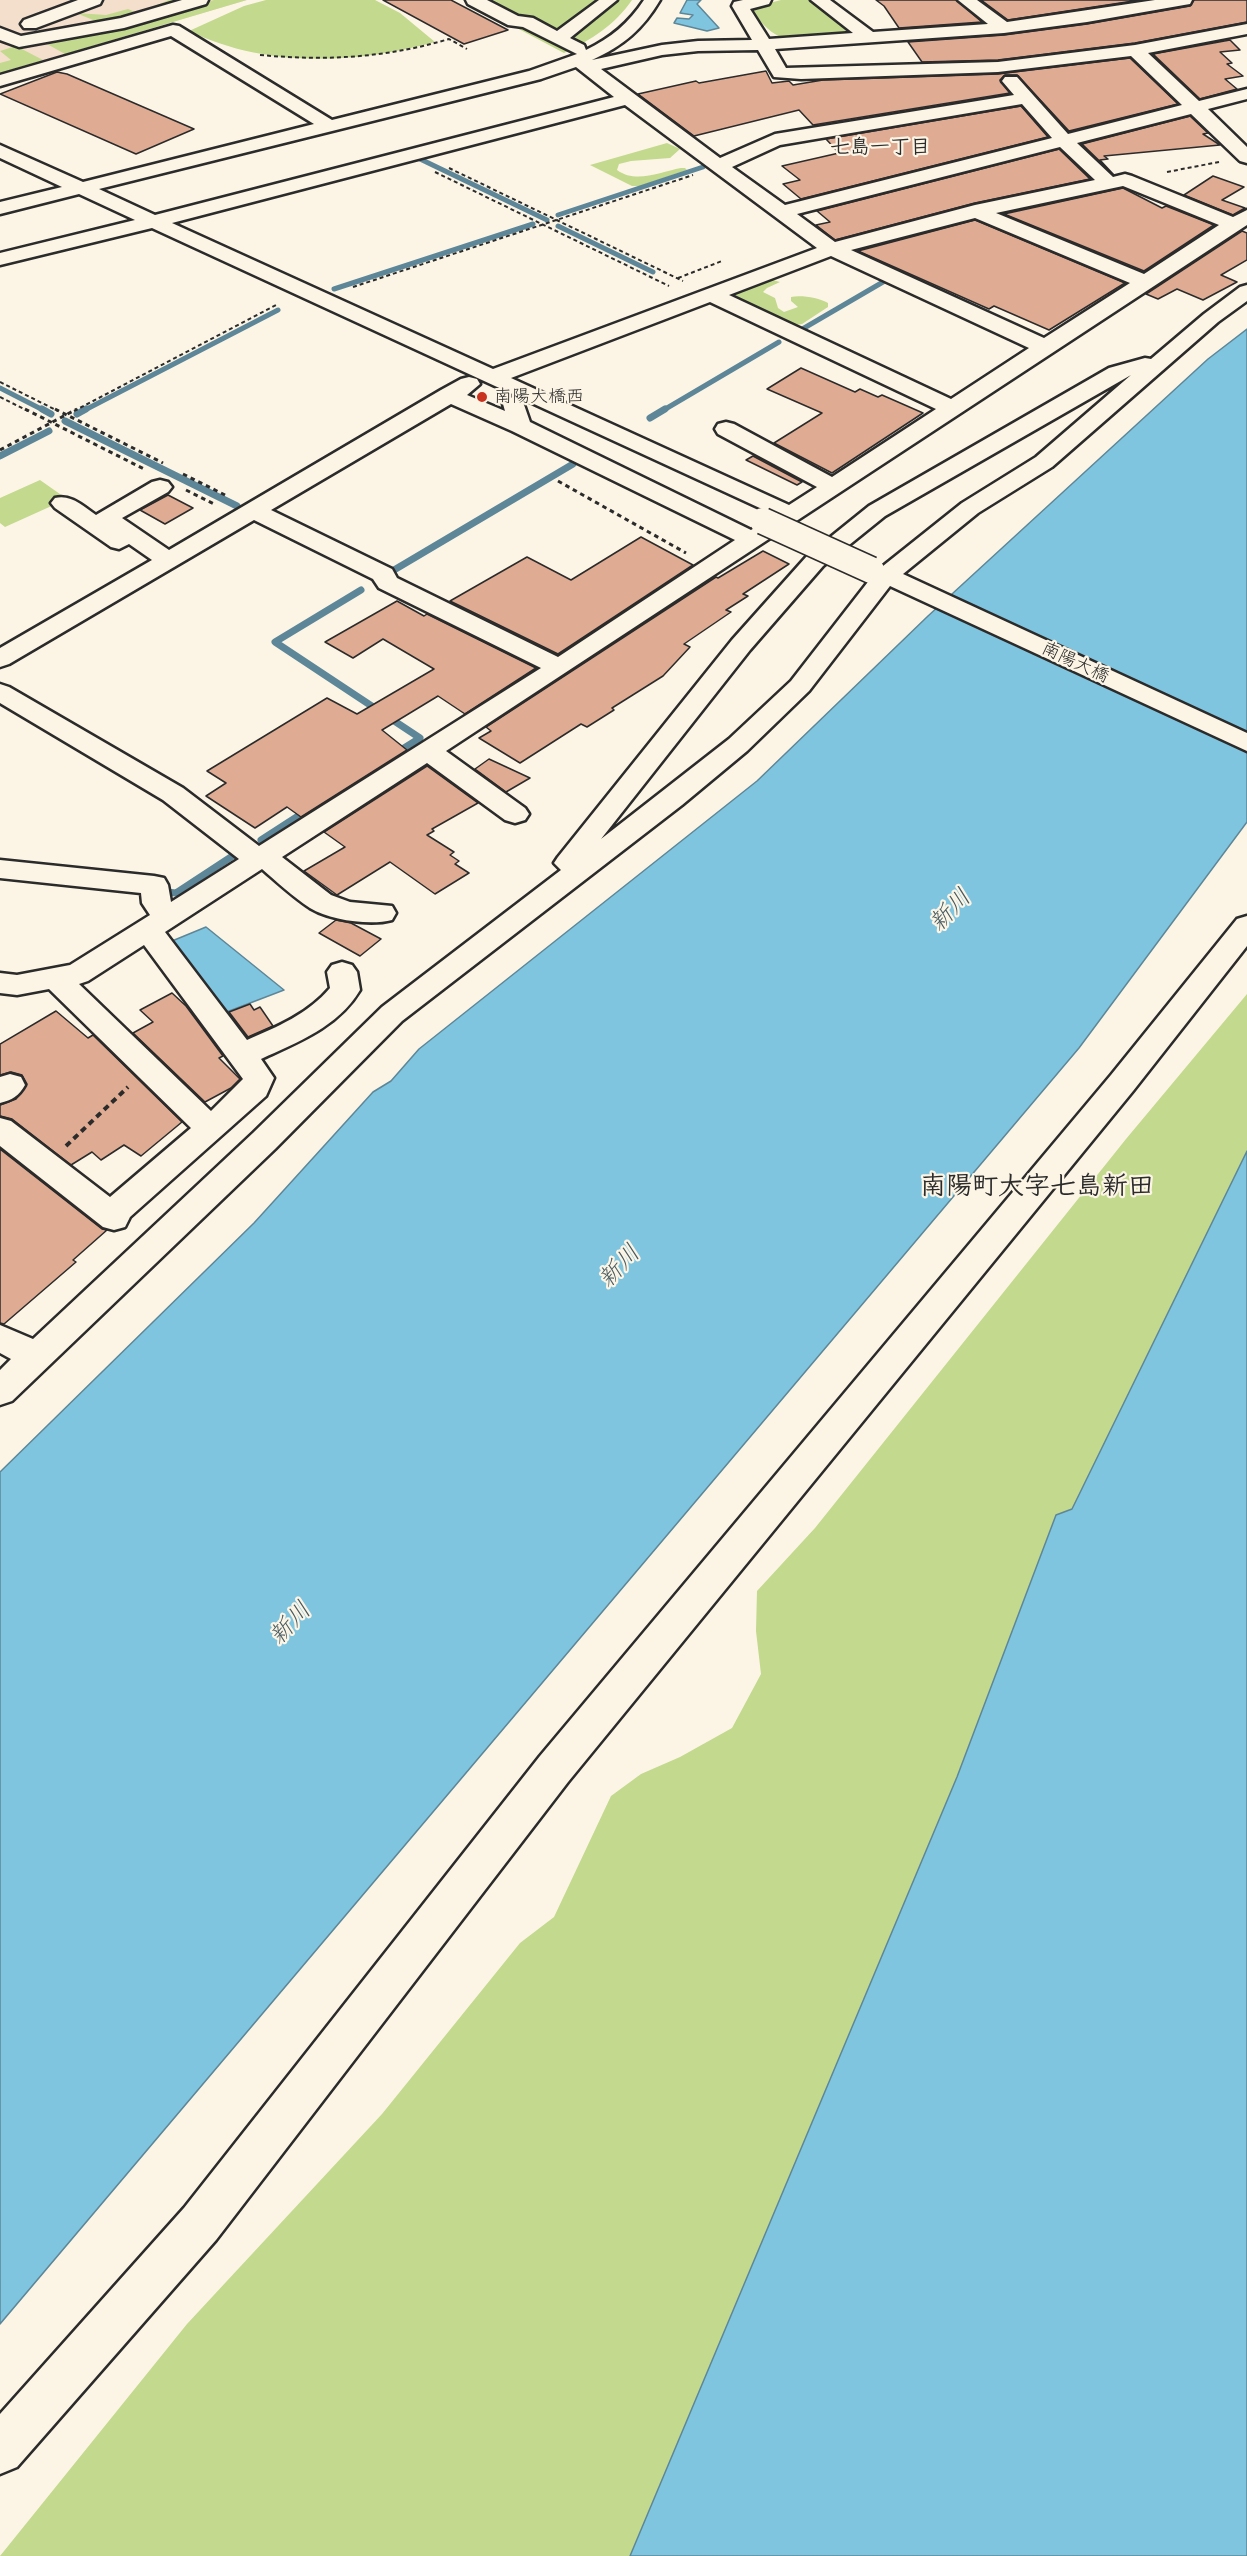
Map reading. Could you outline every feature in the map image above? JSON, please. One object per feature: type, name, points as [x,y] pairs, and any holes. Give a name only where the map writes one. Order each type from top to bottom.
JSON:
[{"type":"street","points":[[0,19],[16,26],[24,26],[94,0]]},
{"type":"street","points":[[0,33],[19,42],[124,23],[200,0]]},
{"type":"street","points":[[474,0],[514,21],[527,22],[558,39],[628,99],[832,249],[1045,347]]},
{"type":"street","points":[[558,39],[573,25],[594,14],[609,0]]},
{"type":"street","points":[[0,208],[535,75],[601,50],[639,23],[652,0]]},
{"type":"street","points":[[763,0],[740,6],[780,73],[998,67],[1135,50],[1247,29]]},
{"type":"street","points":[[819,0],[867,36]]},
{"type":"street","points":[[582,59],[698,46],[764,45],[1004,28],[1087,17],[1184,0]]},
{"type":"street","points":[[976,1],[1004,28]]},
{"type":"street","points":[[54,15],[67,15],[81,22],[73,32]]},
{"type":"street","points":[[1029,25],[1050,48]]},
{"type":"street","points":[[0,81],[173,30],[329,126]]},
{"type":"street","points":[[630,30],[698,46]]},
{"type":"street","points":[[1135,50],[1246,157]]},
{"type":"street","points":[[998,67],[1065,141],[1117,182],[1241,220]]},
{"type":"street","points":[[781,213],[1247,94]]},
{"type":"street","points":[[718,166],[775,140],[1027,98]]},
{"type":"street","points":[[0,259],[628,99]]},
{"type":"street","points":[[0,151],[540,398],[765,523]]},
{"type":"street","points":[[0,169],[469,384],[517,415]]},
{"type":"street","points":[[493,377],[832,249],[975,211],[1117,182]]},
{"type":"street","points":[[975,211],[1146,282]]},
{"type":"street","points":[[0,983],[17,985],[78,975],[428,752],[711,567],[765,523],[813,501],[951,408],[1241,220]]},
{"type":"street","points":[[0,1391],[264,1141],[392,1014],[672,799],[761,723],[800,686],[894,570],[970,508],[1044,462],[1211,318],[1247,291]]},
{"type":"street","points":[[703,297],[951,408]]},
{"type":"street","points":[[537,902],[741,645],[815,561],[877,512],[1002,437],[1117,373],[1164,358]]},
{"type":"street","points":[[517,368],[813,501]]},
{"type":"street","points":[[0,659],[469,384]]},
{"type":"street","points":[[540,398],[569,392]]},
{"type":"street","points":[[449,395],[517,415],[765,523],[894,570]]},
{"type":"street","points":[[726,429],[834,487]]},
{"type":"street","points":[[161,564],[106,517],[164,478]]},
{"type":"street","points":[[63,503],[161,564]]},
{"type":"street","points":[[247,513],[383,574],[388,583],[559,667]]},
{"type":"street","name":"南陽大橋","points":[[894,570],[1247,723]]},
{"type":"street","name":"南陽大橋","points":[[894,570],[1247,743]]},
{"type":"street","points":[[0,692],[173,794],[321,902],[348,910],[382,913]]},
{"type":"street","points":[[428,752],[515,814]]},
{"type":"street","points":[[0,869],[154,885],[159,923],[242,1055],[259,1078],[255,1088],[112,1216],[0,1129]]},
{"type":"street","points":[[0,2450],[200,2224],[554,1769],[1115,1092],[1247,927]]},
{"type":"street","points":[[242,1055],[314,1022],[345,990],[342,972]]},
{"type":"street","points":[[56,979],[211,1129]]},
{"type":"street","points":[[0,1338],[37,1356]]},
{"type":"path","points":[[258,55],[297,59],[353,58],[413,49],[449,39],[467,49]]},
{"type":"path","points":[[412,155],[557,220],[677,278],[703,297]]},
{"type":"path","points":[[412,155],[544,225],[703,297]]},
{"type":"path","points":[[1117,182],[1246,157]]},
{"type":"path","points":[[321,298],[718,166]]},
{"type":"path","points":[[677,278],[722,261]]},
{"type":"path","points":[[0,450],[285,300]]},
{"type":"path","points":[[0,382],[68,415],[164,478]]},
{"type":"path","points":[[0,397],[164,478],[247,513]]},
{"type":"path","points":[[181,473],[247,513]]},
{"type":"path","points":[[558,481],[711,567]]},
{"type":"path","points":[[46,1165],[148,1068]]},
{"type":"shaded area","points":[[0,0],[247,0],[0,73]]},
{"type":"green space","points":[[169,0],[185,0],[103,24],[76,13],[106,15],[128,9],[137,13]]},
{"type":"green space","points":[[214,0],[247,0],[65,54],[47,44],[51,41],[119,29]]},
{"type":"green space","points":[[266,0],[375,0],[400,13],[435,42],[374,55],[311,59],[280,57],[249,51],[218,43],[189,31],[244,6]]},
{"type":"green space","points":[[464,0],[632,0],[602,31],[564,53]]},
{"type":"green space","points":[[781,0],[812,0],[852,31],[781,37],[776,35],[760,21],[750,8]]},
{"type":"green space","points":[[16,46],[43,60],[0,73],[0,63],[11,60],[0,51]]},
{"type":"green space","points":[[667,143],[680,149],[670,158],[631,161],[619,164],[617,170],[640,177],[681,168],[687,170],[640,186],[632,186],[590,165]]},
{"type":"green space","points":[[769,279],[780,282],[763,292],[775,298],[778,308],[784,312],[798,307],[791,301],[791,297],[795,296],[820,300],[828,303],[828,307],[802,324],[791,326],[728,294]]},
{"type":"green space","points":[[40,480],[67,499],[5,527],[0,523],[0,498]]},
{"type":"green space","points":[[1247,994],[1247,1151],[1072,1509],[1056,1515],[957,1777],[630,2556],[0,2556],[187,2324],[382,2114],[520,1943],[554,1917],[611,1796],[641,1774],[680,1757],[732,1728],[761,1674],[756,1631],[757,1591],[815,1528],[1126,1139]]},
{"type":"water","points":[[687,0],[701,0],[697,4],[719,28],[707,31],[674,23],[677,18],[689,19],[693,15],[680,13]]},
{"type":"water","name":"新川","points":[[1247,329],[1247,822],[1079,1048],[0,2324],[0,1472],[254,1223],[373,1092],[391,1081],[419,1049],[757,781],[928,616],[1208,359]]},
{"type":"water","points":[[206,927],[284,990],[224,1013],[172,941]]},
{"type":"water","points":[[1247,1151],[1247,2556],[630,2556],[957,1777],[1056,1515],[1072,1509]]},
{"type":"building","points":[[383,0],[451,0],[508,30],[464,44]]},
{"type":"building","points":[[876,0],[956,0],[982,22],[899,28],[884,6]]},
{"type":"building","points":[[981,0],[1140,0],[1008,20]]},
{"type":"building","points":[[1194,0],[1247,0],[1247,22],[1135,43],[998,60],[922,62],[908,42],[1004,35],[1087,24],[1190,6]]},
{"type":"building","points":[[1230,40],[1240,50],[1220,52],[1232,63],[1227,64],[1243,76],[1225,79],[1237,89],[1200,99],[1153,54]]},
{"type":"building","points":[[1130,58],[1178,104],[1069,131],[1017,75],[1005,75],[1000,80],[1010,93],[813,125],[799,110],[694,136],[638,94],[696,81],[699,83],[766,71],[772,83],[789,81],[793,85],[823,80],[998,74]]},
{"type":"building","points":[[57,72],[67,74],[194,129],[136,154],[0,94]]},
{"type":"building","points":[[1021,106],[1048,137],[801,199],[783,184],[800,180],[782,166],[839,153],[826,139]]},
{"type":"building","points":[[1190,116],[1208,133],[1203,134],[1220,145],[1104,156],[1108,159],[1100,160],[1114,175],[1082,144]]},
{"type":"building","points":[[1059,149],[1090,179],[975,203],[835,240],[816,225],[830,222],[817,211]]},
{"type":"building","points":[[1213,176],[1244,187],[1222,200],[1245,208],[1233,215],[1184,195]]},
{"type":"building","points":[[1123,188],[1162,208],[1166,206],[1214,225],[1144,271],[1004,214]]},
{"type":"building","points":[[975,220],[1125,283],[1049,330],[994,306],[989,309],[858,251]]},
{"type":"building","points":[[1242,231],[1247,233],[1247,260],[1221,275],[1237,282],[1203,300],[1177,289],[1158,299],[1146,294]]},
{"type":"building","points":[[801,368],[855,392],[860,389],[878,397],[882,395],[923,413],[832,473],[774,443],[822,413],[767,389]]},
{"type":"building","points":[[753,456],[802,482],[797,485],[746,460]]},
{"type":"building","points":[[168,495],[193,508],[165,524],[140,510]]},
{"type":"building","points":[[641,537],[693,565],[558,654],[450,601],[527,557],[571,580]]},
{"type":"building","points":[[763,551],[789,564],[743,594],[748,596],[726,610],[731,612],[684,644],[690,647],[663,676],[612,708],[614,710],[587,727],[581,724],[520,763],[479,738],[491,731],[486,727],[716,577],[718,578]]},
{"type":"building","points":[[397,601],[536,668],[465,714],[438,696],[382,730],[407,750],[301,817],[287,807],[255,828],[206,796],[226,783],[207,771],[327,698],[357,714],[434,669],[383,639],[353,658],[325,642]]},
{"type":"building","points":[[489,759],[530,778],[506,792],[475,769]]},
{"type":"building","points":[[427,766],[478,803],[432,829],[434,831],[427,835],[454,852],[450,855],[459,861],[455,864],[469,873],[435,894],[390,862],[337,895],[304,871],[345,847],[324,832]]},
{"type":"building","points":[[336,920],[351,923],[381,939],[360,956],[319,933]]},
{"type":"building","points":[[172,993],[186,1006],[223,1056],[219,1058],[240,1079],[231,1088],[205,1102],[133,1033],[153,1022],[140,1010]]},
{"type":"building","points":[[250,1004],[254,1010],[260,1007],[273,1026],[248,1037],[229,1012]]},
{"type":"building","points":[[56,1011],[88,1038],[93,1035],[182,1122],[141,1156],[124,1145],[101,1160],[92,1152],[71,1165],[12,1119],[0,1116],[0,1105],[16,1099],[27,1084],[22,1075],[11,1072],[0,1075],[0,1044]]},
{"type":"building","points":[[0,1149],[102,1229],[107,1230],[73,1260],[76,1262],[4,1324],[0,1323]]},
{"type":"waterway","points":[[418,158],[547,220]]},
{"type":"waterway","points":[[558,215],[703,167]]},
{"type":"waterway","points":[[334,289],[533,224]]},
{"type":"waterway","points":[[558,226],[653,272]]},
{"type":"waterway","points":[[799,331],[883,282]]},
{"type":"waterway","points":[[83,411],[278,310]]},
{"type":"waterway","points":[[662,411],[779,342]]},
{"type":"waterway","points":[[0,388],[45,411]]},
{"type":"waterway","points":[[42,409],[51,414]]},
{"type":"waterway","points":[[77,414],[86,409]]},
{"type":"waterway","points":[[650,418],[665,409]]},
{"type":"waterway","points":[[65,421],[237,506]]},
{"type":"waterway","points":[[0,456],[49,431]]},
{"type":"waterway","points":[[394,570],[573,464]]},
{"type":"waterway","points":[[361,590],[275,642],[420,738],[396,753]]},
{"type":"waterway","points":[[261,840],[309,809]]},
{"type":"waterway","points":[[166,892],[176,893],[234,855]]},
{"type":"place","name":"南陽大橋西","points":[[482,397]]},
{"type":"district","name":"七島一丁目","points":[[880,148]]},
{"type":"district","name":"南陽町大字七島新田","points":[[1037,1187]]}]
